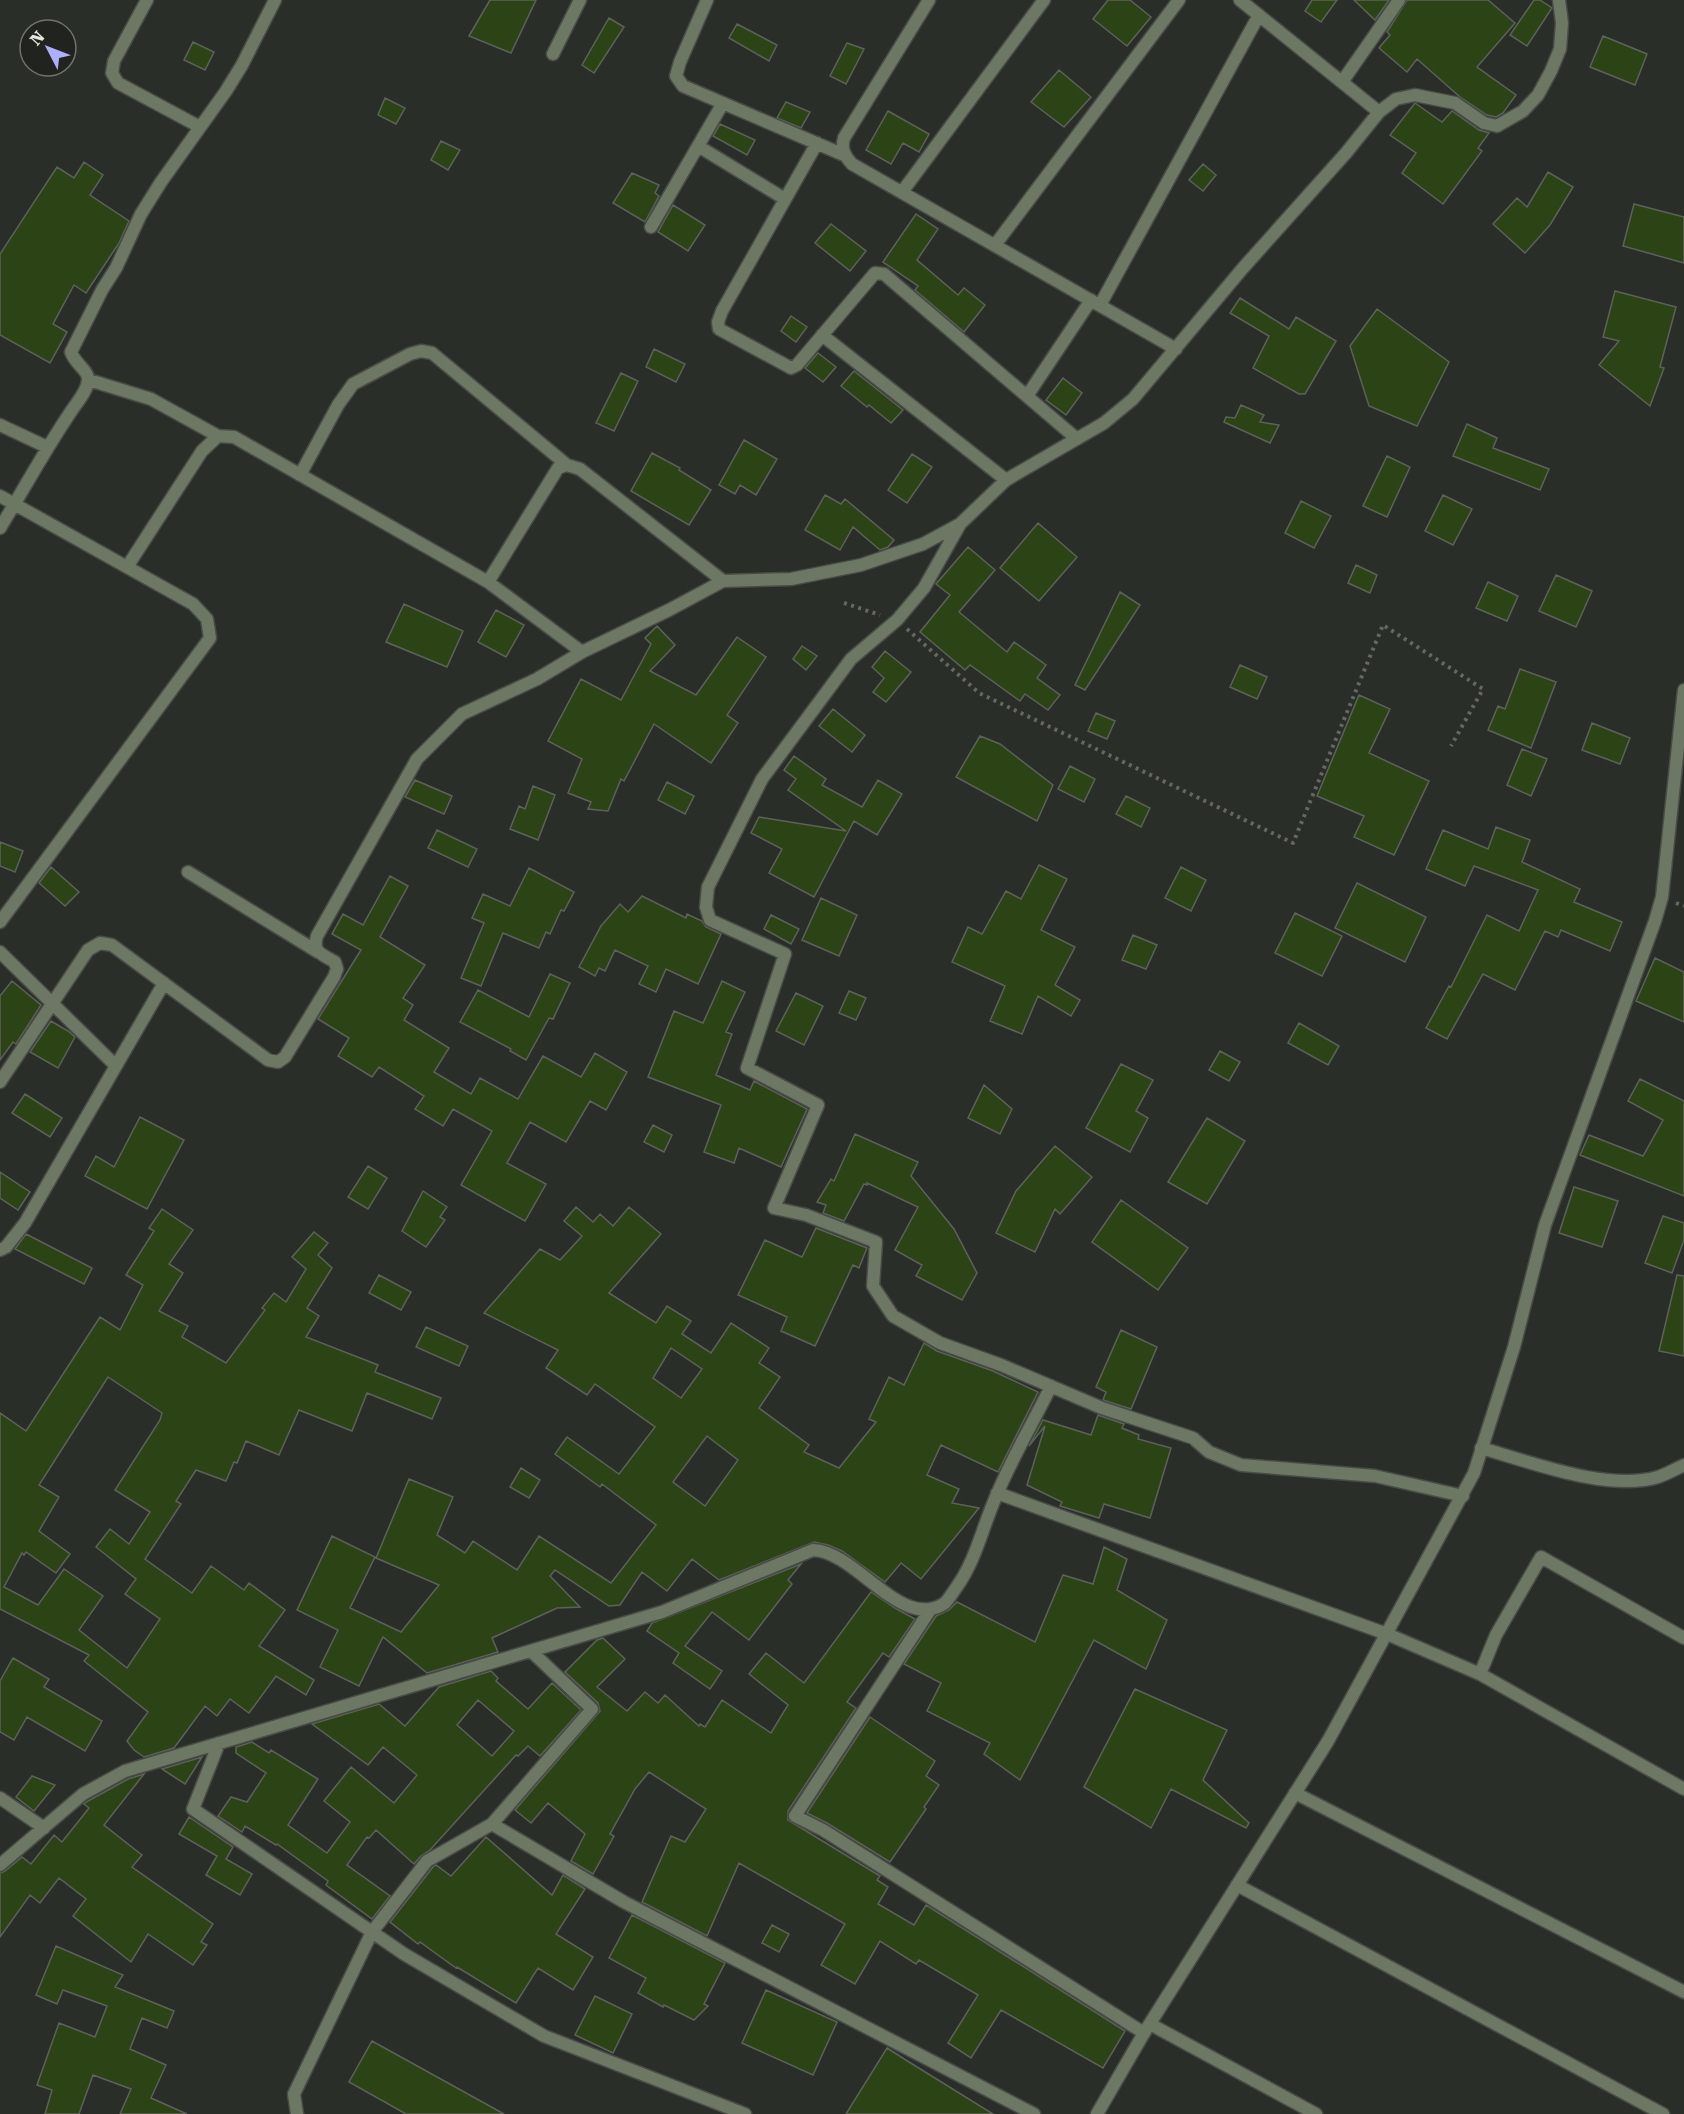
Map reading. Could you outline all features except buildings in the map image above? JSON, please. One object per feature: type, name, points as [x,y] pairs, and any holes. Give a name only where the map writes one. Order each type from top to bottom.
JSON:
[{"type":"street","points":[[147,0],[114,62],[112,73],[118,83],[200,127]]},
{"type":"street","points":[[0,528],[47,447],[84,392],[89,380],[86,372],[74,361],[71,352],[102,290],[116,268],[141,214],[226,91],[275,0]]},
{"type":"street","points":[[553,54],[580,0]]},
{"type":"street","points":[[707,0],[676,76],[682,86],[844,155],[852,164],[1176,349]]},
{"type":"street","points":[[844,155],[842,146],[844,138],[929,0]]},
{"type":"street","points":[[902,192],[1044,0]]},
{"type":"street","points":[[995,246],[1179,0]]},
{"type":"street","points":[[1240,0],[1379,112]]},
{"type":"street","points":[[1342,82],[1399,0]]},
{"type":"street","points":[[1463,1496],[1375,1476],[1240,1465],[1209,1452],[1193,1438],[1102,1408],[940,1343],[893,1316],[873,1286],[876,1242],[807,1215],[774,1208],[818,1106],[747,1068],[785,954],[710,920],[706,907],[708,887],[762,779],[851,659],[897,620],[924,588],[960,525],[1006,480],[1104,423],[1133,399],[1379,112],[1396,99],[1415,95],[1455,103],[1484,123],[1497,126],[1523,111],[1538,95],[1560,49],[1562,23],[1559,0]]},
{"type":"street","points":[[1027,396],[1096,303],[1259,15]]},
{"type":"street","points":[[651,228],[723,103]]},
{"type":"street","points":[[817,143],[722,311],[718,322],[719,329],[791,368],[798,365],[875,273],[884,274],[1077,439]]},
{"type":"street","points":[[698,147],[785,199]]},
{"type":"street","points":[[822,335],[1006,480]]},
{"type":"street","points":[[300,475],[338,405],[353,384],[410,354],[421,351],[432,353],[567,465],[580,469],[723,581]]},
{"type":"street","points":[[89,380],[150,399],[218,436],[234,437],[488,582],[582,652]]},
{"type":"street","points":[[0,425],[47,447]]},
{"type":"street","points":[[127,567],[202,451],[218,436]]},
{"type":"street","points":[[488,582],[558,468],[567,465]]},
{"type":"street","points":[[0,496],[193,604],[207,619],[210,638],[0,922]]},
{"type":"street","points":[[318,952],[315,944],[317,936],[417,759],[462,714],[537,679],[582,652],[723,581],[791,579],[861,565],[923,544],[960,525]]},
{"type":"street","points":[[1097,2114],[1147,2029],[1328,1741],[1474,1473],[1514,1347],[1545,1225],[1662,897],[1684,690]]},
{"type":"street","points":[[0,1082],[88,950],[100,943],[112,945],[268,1060],[278,1062],[285,1057],[334,977],[337,969],[335,962],[188,872]]},
{"type":"street","points":[[0,952],[116,1066]]},
{"type":"street","points":[[0,1250],[6,1247],[25,1223],[164,983]]},
{"type":"street","points":[[1051,1386],[997,1492],[964,1576],[946,1602],[930,1610],[795,1816],[823,1830],[1147,2029],[1316,2114]]},
{"type":"street","points":[[1481,1448],[1586,1478],[1634,1480],[1658,1477],[1684,1465]]},
{"type":"street","points":[[997,1492],[1387,1634],[1480,1674],[1684,1789]]},
{"type":"street","points":[[0,1865],[82,1794],[125,1771],[662,1612],[813,1550],[823,1550],[836,1556],[869,1581],[910,1607],[930,1610]]},
{"type":"street","points":[[1480,1674],[1496,1635],[1541,1557],[1684,1638]]},
{"type":"street","points":[[297,2114],[294,2094],[372,1932],[428,1862],[492,1824],[592,1709],[531,1651]]},
{"type":"street","points":[[219,1743],[193,1809],[404,1954],[544,2036],[745,2114]]},
{"type":"street","points":[[1295,1793],[1684,1992]]},
{"type":"street","points":[[0,1798],[44,1828]]},
{"type":"street","points":[[492,1824],[624,1902],[1034,2114]]},
{"type":"street","points":[[1237,1885],[1663,2114]]},
{"type":"path","points":[[844,603],[897,620],[978,693],[1293,843],[1383,624],[1483,688],[1451,746]]}]
